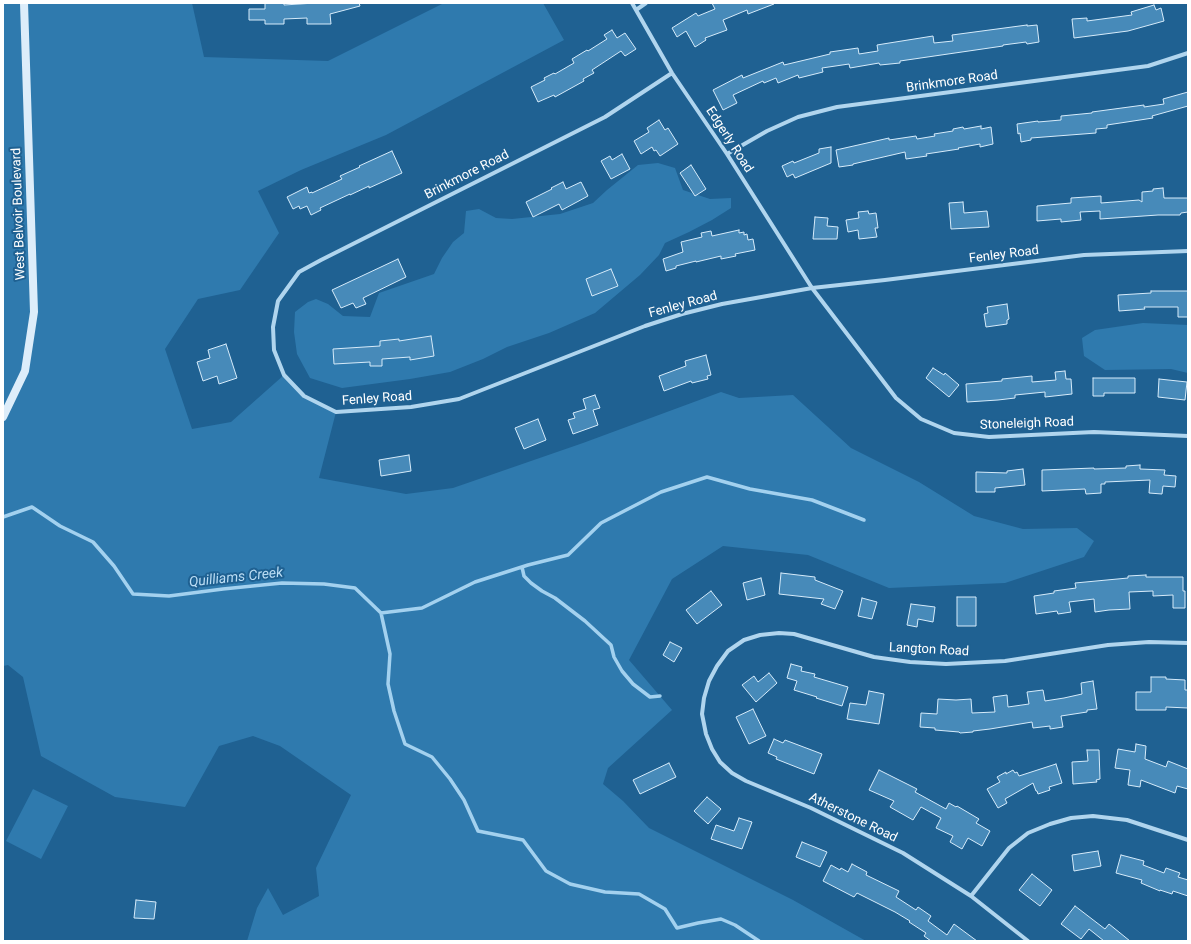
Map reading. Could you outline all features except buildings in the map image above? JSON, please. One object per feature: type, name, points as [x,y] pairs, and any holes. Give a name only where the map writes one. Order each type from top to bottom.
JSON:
[{"type":"street","name":"Edgerly Road","points":[[632,3],[672,73],[727,154],[812,288]]},
{"type":"street","points":[[636,10],[646,3]]},
{"type":"street","name":"West Belvoir Boulevard","points":[[3,417],[25,372],[34,312],[24,4]]},
{"type":"street","name":"Brinkmore Road","points":[[727,154],[767,131],[798,117],[838,107],[1148,66],[1188,53]]},
{"type":"street","name":"Brinkmore Road","points":[[278,300],[299,272],[605,117],[672,73]]},
{"type":"street","name":"Fenley Road","points":[[278,300],[273,327],[274,350],[284,375],[304,396],[336,412],[411,407],[458,399],[638,329],[682,314],[722,304],[812,288],[1084,255],[1188,251]]},
{"type":"street","name":"Stoneleigh Road","points":[[812,288],[896,398],[921,419],[954,433],[989,437],[1094,432],[1188,436]]},
{"type":"street","name":"Langton Road","points":[[704,698],[709,681],[716,666],[728,651],[744,640],[773,633],[794,634],[874,657],[910,662],[946,664],[1005,661],[1108,645],[1149,642],[1188,643]]},
{"type":"street","name":"Atherstone Road","points":[[704,698],[702,714],[706,734],[712,749],[720,762],[732,773],[746,781],[811,808],[903,853],[971,896],[1028,941]]},
{"type":"street","points":[[971,896],[1009,848],[1021,838],[1050,824],[1071,818],[1093,816],[1127,820],[1188,840]]},
{"type":"shaded area","points":[[3,3],[192,3],[204,57],[328,61],[444,3],[543,3],[564,40],[386,135],[301,170],[258,191],[279,233],[240,290],[198,299],[165,349],[192,429],[231,422],[284,375],[304,396],[336,412],[319,478],[406,494],[453,488],[583,443],[721,392],[739,398],[793,395],[851,448],[919,482],[974,516],[1023,529],[1077,528],[1094,541],[1084,557],[1005,583],[889,588],[808,555],[723,546],[672,579],[629,660],[672,710],[608,768],[603,784],[623,801],[649,828],[793,900],[866,941],[247,941],[257,908],[268,888],[283,915],[319,896],[316,868],[351,795],[280,746],[253,736],[219,746],[185,807],[115,797],[41,756],[23,677],[8,665],[3,666]]},
{"type":"shaded area","points":[[658,163],[675,168],[683,190],[710,199],[731,198],[731,208],[712,220],[665,243],[659,255],[640,275],[595,313],[549,333],[507,347],[483,359],[450,372],[342,388],[310,378],[297,354],[294,332],[295,312],[308,302],[316,299],[328,304],[343,316],[370,317],[379,293],[434,274],[442,258],[453,242],[464,233],[466,211],[479,209],[496,218],[512,219],[560,214],[593,203],[638,165]]},
{"type":"shaded area","points":[[1143,323],[1188,325],[1188,373],[1171,369],[1105,370],[1084,356],[1082,338],[1095,330]]},
{"type":"shaded area","points":[[33,789],[68,806],[41,859],[6,841]]},
{"type":"waterway","points":[[381,613],[422,608],[475,582],[528,565],[568,555],[601,523],[661,492],[707,477],[750,489],[812,500],[864,520]]},
{"type":"waterway","name":"Quilliams Creek","points":[[3,517],[32,507],[60,526],[93,542],[114,566],[133,594],[169,596],[282,583],[324,584],[355,588],[381,613],[390,654],[388,684],[394,711],[405,744],[432,757],[450,779],[464,800],[478,831],[523,840],[546,871],[570,884],[605,892],[639,894],[665,909],[677,928],[721,919],[735,925],[759,941]]},
{"type":"waterway","points":[[522,567],[524,576],[531,583],[555,598],[585,621],[611,645],[614,657],[622,671],[633,684],[650,697],[660,696]]}]
